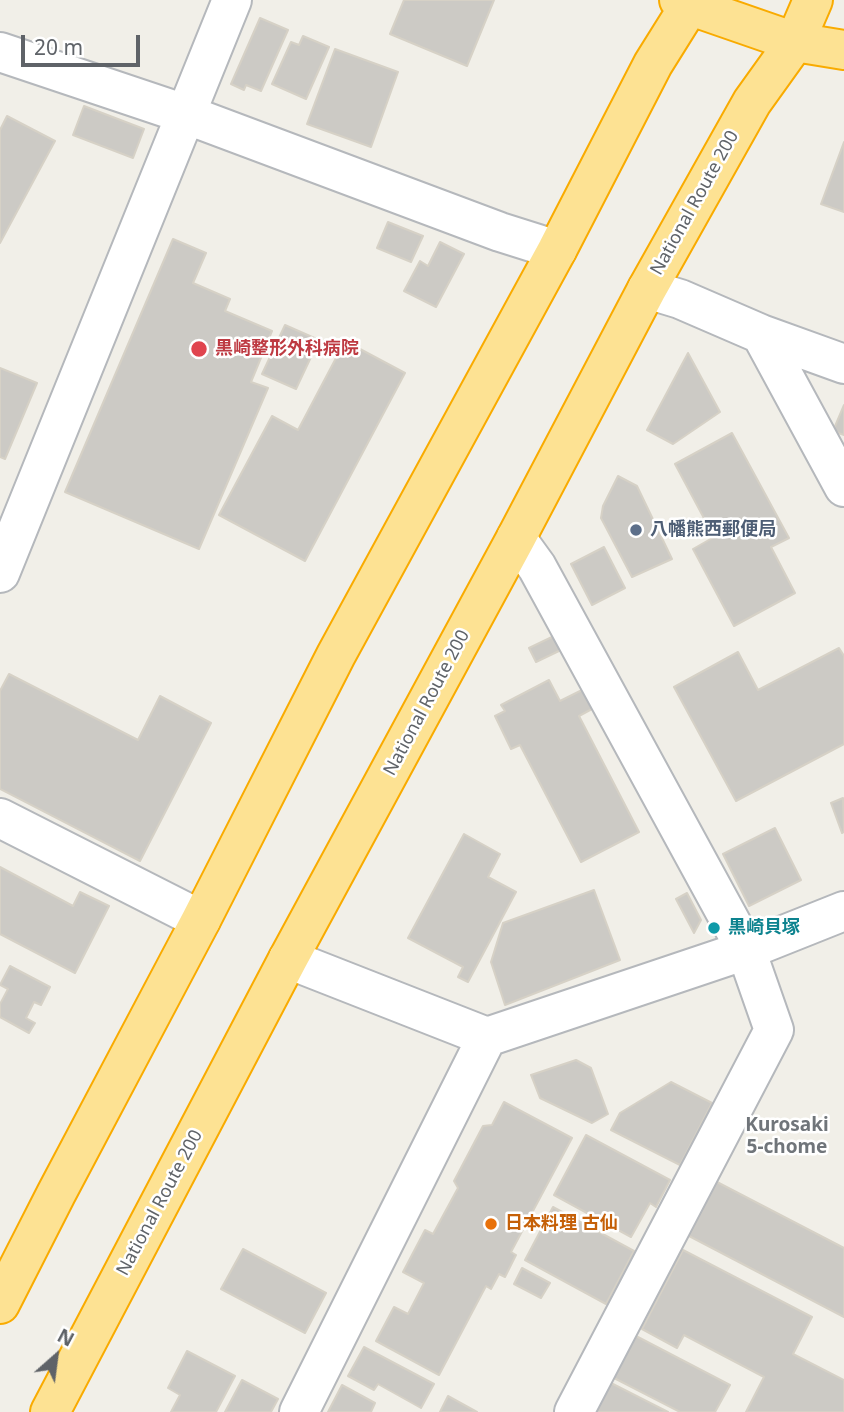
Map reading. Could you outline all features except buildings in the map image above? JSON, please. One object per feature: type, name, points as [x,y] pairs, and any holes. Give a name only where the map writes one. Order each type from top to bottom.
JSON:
[{"type":"highway","name":"National Route 200","points":[[50,1412],[647,289],[752,102],[795,42],[813,0]]},
{"type":"highway","points":[[0,1304],[336,655],[557,250],[688,2],[795,42],[844,50]]},
{"type":"street","points":[[0,573],[232,0]]},
{"type":"street","points":[[0,52],[186,114],[500,232],[557,250]]},
{"type":"street","points":[[647,289],[680,299],[761,334],[844,364]]},
{"type":"street","points":[[761,334],[844,487]]},
{"type":"street","points":[[516,538],[537,567],[746,950],[774,1030],[574,1412]]},
{"type":"street","points":[[0,818],[201,920]]},
{"type":"street","points":[[289,959],[487,1037],[746,950],[844,911]]},
{"type":"street","points":[[299,1412],[487,1037]]},
{"type":"place","name":"黒崎整形外科病院","points":[[199,349]]},
{"type":"place","name":"八幡熊西郵便局","points":[[636,530]]},
{"type":"place","name":"黒崎貝塚","points":[[714,928]]},
{"type":"place","name":"日本料理 古仙","points":[[491,1224]]},
{"type":"district","name":"Kurosaki 5-chome","points":[[787,1137]]}]
